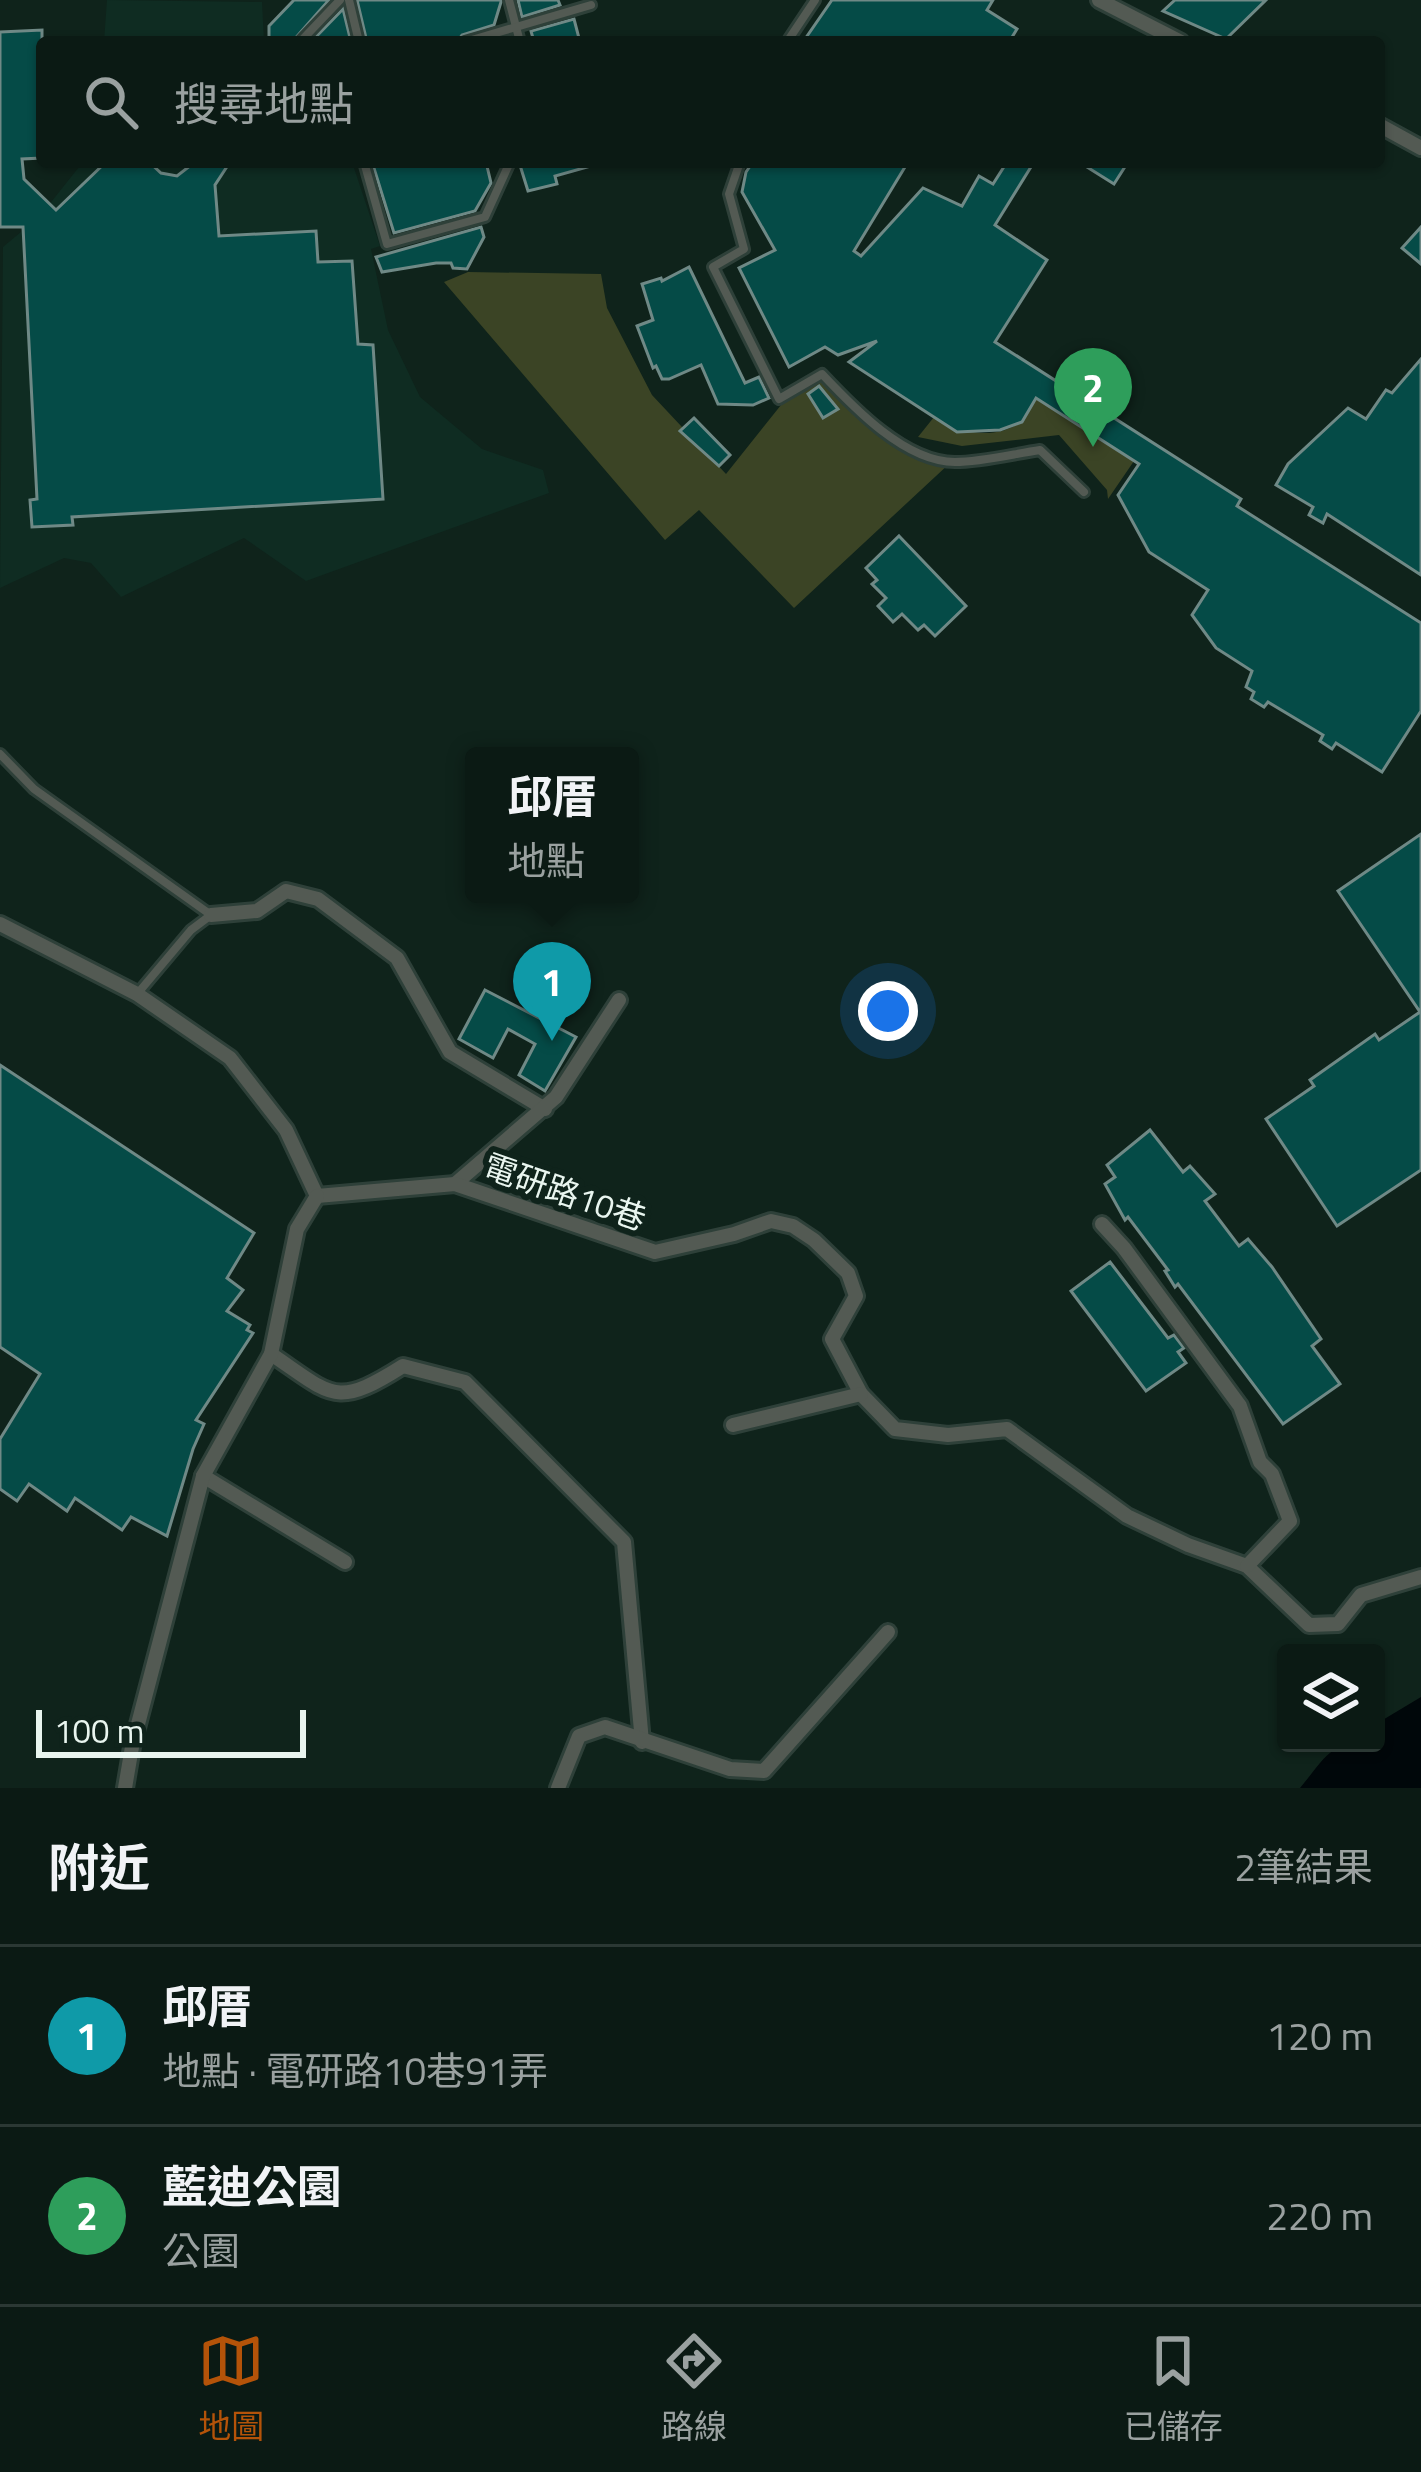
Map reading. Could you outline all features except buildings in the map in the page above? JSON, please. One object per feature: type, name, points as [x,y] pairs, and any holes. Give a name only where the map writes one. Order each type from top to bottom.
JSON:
[{"type":"street","points":[[1099,0],[1169,36]]},
{"type":"street","points":[[1385,128],[1421,148]]},
{"type":"street","points":[[211,915],[257,911],[286,890],[318,899],[398,958],[450,1052],[545,1108]]},
{"type":"street","points":[[0,924],[137,994],[230,1058],[286,1130],[317,1196],[297,1229],[271,1354],[203,1476],[125,1788]]},
{"type":"street","points":[[455,1184],[545,1108],[584,1058],[619,1000]]},
{"type":"street","name":"電研路10巷","points":[[317,1196],[455,1184],[656,1252],[771,1221],[794,1226],[848,1273],[856,1296],[832,1339],[861,1394],[895,1430],[948,1435],[1007,1430],[1127,1516],[1247,1566],[1309,1625],[1338,1624],[1361,1595],[1421,1577]]},
{"type":"street","points":[[1102,1224],[1240,1406],[1260,1462],[1272,1474],[1290,1522],[1247,1566]]},
{"type":"street","points":[[271,1354],[327,1392],[362,1392],[403,1366],[465,1382],[624,1542],[642,1742]]},
{"type":"street","points":[[733,1425],[861,1394]]},
{"type":"street","points":[[203,1476],[345,1562]]},
{"type":"street","points":[[558,1788],[579,1736],[605,1727],[730,1769],[764,1771],[888,1632]]},
{"type":"lane","points":[[306,36],[340,0]]},
{"type":"lane","points":[[350,0],[358,36]]},
{"type":"lane","points":[[509,0],[518,36]]},
{"type":"lane","points":[[792,36],[815,0]]},
{"type":"lane","points":[[484,36],[591,4]]},
{"type":"lane","points":[[366,168],[387,244],[485,217],[507,168]]},
{"type":"lane","points":[[738,168],[729,194],[744,249],[713,267],[779,400],[822,374],[861,415],[898,443],[950,463],[1040,450],[1084,492]]},
{"type":"lane","points":[[0,754],[34,789],[211,915],[191,930],[137,994]]},
{"type":"shaded area","points":[[107,0],[262,2],[264,36],[104,36]]},
{"type":"shaded area","points":[[78,168],[354,168],[380,246],[371,249],[388,330],[420,397],[482,449],[543,470],[549,493],[306,581],[244,538],[121,597],[91,563],[64,558],[0,588],[3,247],[40,216]]},
{"type":"shaded area","points":[[468,272],[601,274],[607,308],[652,395],[726,474],[793,390],[822,374],[898,443],[950,463],[794,608],[699,510],[665,540],[444,282]]},
{"type":"shaded area","points":[[1036,398],[1134,461],[1108,499],[1107,490],[1059,435],[962,446],[918,437],[934,417],[975,432],[1009,429],[1022,421]]},
{"type":"shaded area","points":[[1421,1697],[1421,1788],[1300,1788],[1331,1752],[1385,1752],[1385,1719]]},
{"type":"place","name":"藍迪公園","points":[[1093,447]]},
{"type":"place","name":"邱厝","points":[[552,1041]]}]
